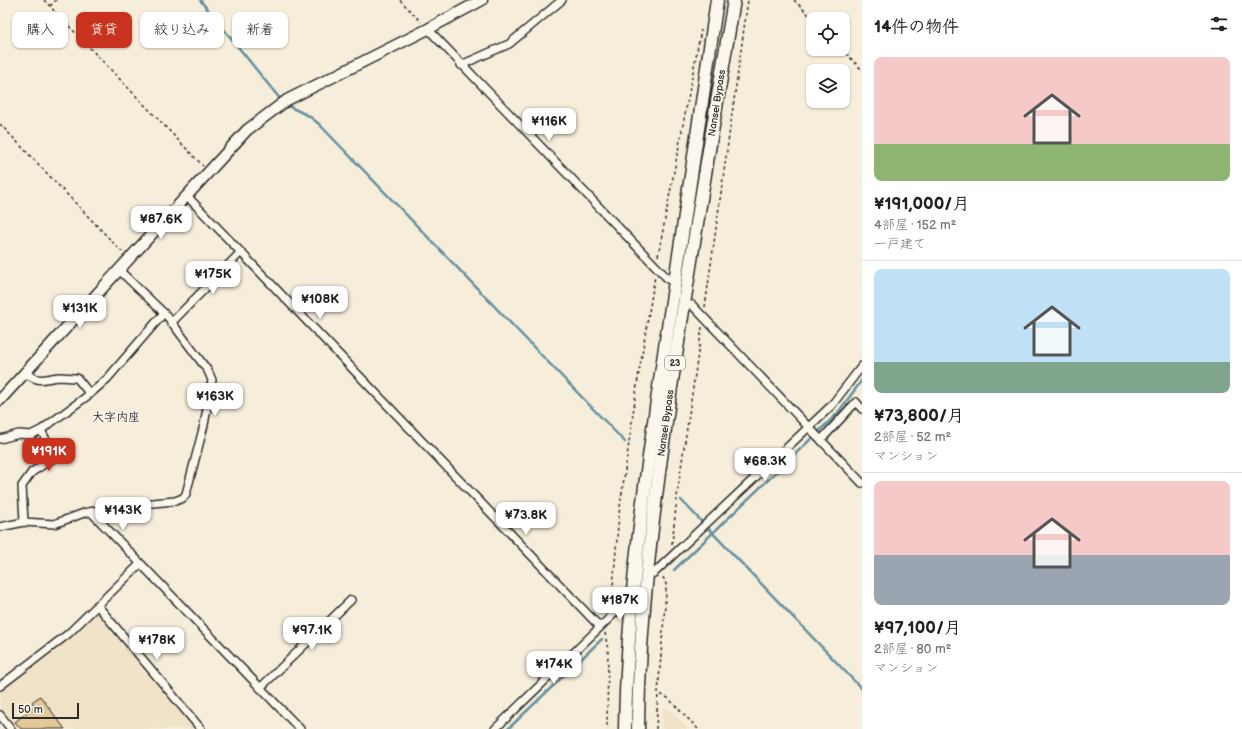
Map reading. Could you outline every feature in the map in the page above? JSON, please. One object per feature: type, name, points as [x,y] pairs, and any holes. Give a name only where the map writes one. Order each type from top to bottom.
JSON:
[{"type":"highway","name":"Nansei Bypass","points":[[625,729],[629,654],[639,532],[718,0]]},
{"type":"highway","name":"Nansei Bypass","points":[[638,729],[640,652],[654,512],[679,333],[734,0]]},
{"type":"main road","points":[[0,400],[247,130],[284,102],[428,29],[478,1]]},
{"type":"street","points":[[461,65],[509,44],[562,0]]},
{"type":"street","points":[[428,29],[668,279]]},
{"type":"street","points":[[187,196],[600,627]]},
{"type":"street","points":[[171,323],[241,252]]},
{"type":"street","points":[[0,527],[24,522],[54,524],[92,512],[119,506],[175,501],[183,498],[186,494],[204,425],[212,380],[208,371],[164,313],[119,270]]},
{"type":"street","points":[[692,305],[862,483]]},
{"type":"street","points":[[0,439],[19,434],[31,435],[41,430],[90,394],[107,379],[164,313]]},
{"type":"street","points":[[656,572],[810,429],[831,406],[862,366]]},
{"type":"street","points":[[25,373],[35,379],[46,380],[58,377],[77,378],[90,394]]},
{"type":"street","points":[[819,438],[856,402],[862,409]]},
{"type":"street","points":[[24,522],[22,486],[32,472],[55,457],[41,430]]},
{"type":"street","points":[[92,512],[140,564],[300,729]]},
{"type":"street","points":[[0,686],[68,634],[140,564]]},
{"type":"street","points":[[260,688],[351,600]]},
{"type":"street","points":[[495,729],[626,602]]},
{"type":"street","points":[[97,605],[201,729]]},
{"type":"street","points":[[0,715],[11,729]]},
{"type":"path","points":[[44,0],[208,172]]},
{"type":"path","points":[[50,6],[56,0]]},
{"type":"path","points":[[400,0],[428,29]]},
{"type":"path","points":[[678,552],[671,543],[748,0]]},
{"type":"path","points":[[794,0],[806,12]]},
{"type":"path","points":[[618,609],[612,598],[619,514],[638,378],[656,267],[701,28]]},
{"type":"path","points":[[849,56],[862,70]]},
{"type":"path","points":[[0,124],[129,258]]},
{"type":"path","points":[[656,572],[664,578],[666,592],[656,729]]},
{"type":"path","points":[[600,627],[606,634],[608,643],[607,729]]},
{"type":"path","points":[[658,693],[668,698],[698,729]]},
{"type":"shaded area","points":[[96,614],[99,614],[199,729],[16,729],[0,708],[0,691],[71,637]]},
{"type":"shaded area","points":[[668,708],[688,729],[661,729],[662,709]]},
{"type":"building","points":[[40,696],[65,729],[21,729],[15,722],[35,706],[32,702]]},
{"type":"waterway","points":[[200,0],[281,100]]},
{"type":"waterway","points":[[286,105],[309,116],[319,124],[625,442]]},
{"type":"waterway","points":[[674,570],[837,414],[862,380]]},
{"type":"waterway","points":[[681,500],[862,689]]},
{"type":"waterway","points":[[508,729],[602,639]]},
{"type":"district","name":"大字内座","points":[[116,417]]}]
